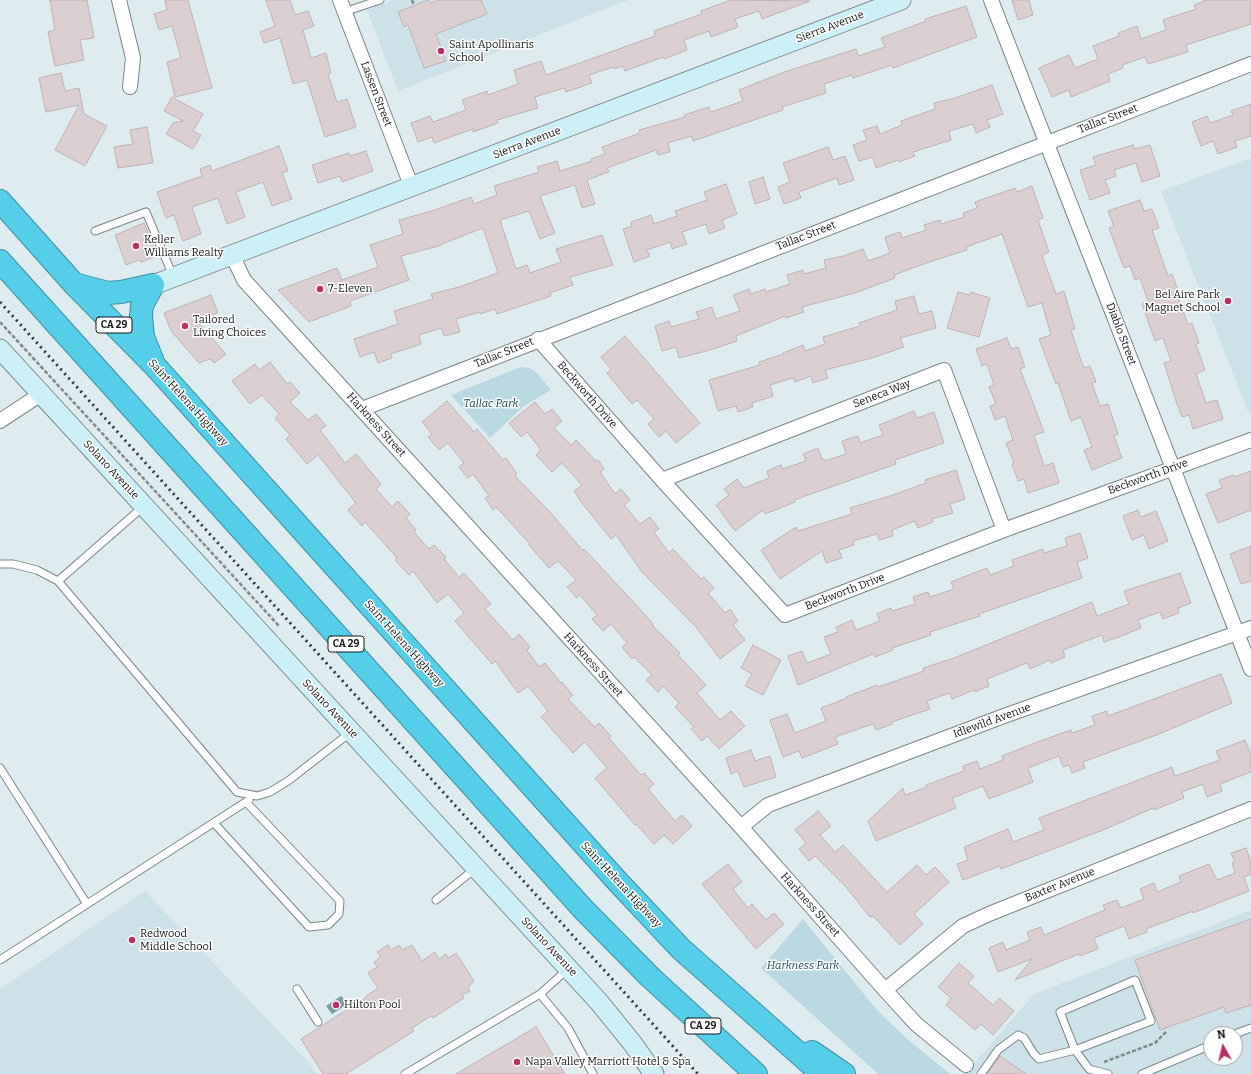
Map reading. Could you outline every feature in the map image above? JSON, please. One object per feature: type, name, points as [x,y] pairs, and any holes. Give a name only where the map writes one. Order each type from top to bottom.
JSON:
[{"type":"highway","name":"Saint Helena Highway","points":[[0,201],[74,284],[155,366],[618,882],[680,948],[822,1074]]},
{"type":"highway","name":"CA 29","points":[[0,261],[583,909],[650,977],[756,1074]]},
{"type":"highway","points":[[74,284],[108,293],[163,282]]},
{"type":"highway","points":[[155,366],[140,326],[142,305],[163,282]]},
{"type":"highway","points":[[650,977],[722,1061],[736,1074]]},
{"type":"highway","points":[[740,1001],[844,1074]]},
{"type":"street","points":[[119,0],[133,58],[130,87]]},
{"type":"street","name":"Sierra Avenue","points":[[163,282],[901,0]]},
{"type":"street","name":"Diablo Street","points":[[991,0],[1251,669]]},
{"type":"street","name":"Lassen Street","points":[[342,6],[412,188]]},
{"type":"street","name":"Tallac Street","points":[[362,409],[538,339],[1251,64]]},
{"type":"street","name":"Harkness Street","points":[[232,255],[244,280],[741,827],[885,990],[916,1024],[966,1065]]},
{"type":"street","name":"Beckworth Drive","points":[[538,339],[662,480],[785,614],[1004,530],[1251,440]]},
{"type":"street","name":"Solano Avenue","points":[[0,349],[568,968],[633,1044],[654,1074]]},
{"type":"street","name":"Seneca Way","points":[[662,480],[944,370],[1004,530]]},
{"type":"street","points":[[0,421],[41,394]]},
{"type":"street","name":"Idlewild Avenue","points":[[741,827],[768,805],[1004,716],[1251,628]]},
{"type":"street","name":"Baxter Avenue","points":[[885,990],[963,926],[989,914],[1251,809]]},
{"type":"lane","points":[[342,6],[380,0]]},
{"type":"lane","points":[[95,231],[146,212],[163,282]]},
{"type":"lane","points":[[58,581],[144,506]]},
{"type":"lane","points":[[0,564],[13,564],[37,570],[58,581],[237,792],[257,796]]},
{"type":"lane","points":[[0,960],[246,802],[257,796],[270,792],[288,781],[351,732]]},
{"type":"lane","points":[[0,768],[87,904]]},
{"type":"lane","points":[[214,823],[309,927],[328,925],[339,914],[340,900],[246,802]]},
{"type":"lane","points":[[436,900],[476,868]]},
{"type":"lane","points":[[405,1074],[540,994],[568,968]]},
{"type":"lane","points":[[980,1074],[998,1050],[1018,1035],[1024,1038],[1034,1054],[1039,1058],[1075,1050],[1151,1022],[1135,980],[1060,1012],[1075,1050],[1089,1069],[1107,1071]]},
{"type":"lane","points":[[297,989],[318,1022]]},
{"type":"lane","points":[[540,994],[568,1028],[593,1074]]},
{"type":"lane","points":[[1142,1074],[1203,1048]]},
{"type":"path","points":[[412,0],[414,5]]},
{"type":"path","points":[[1107,1071],[1100,1063],[1155,1043],[1168,1031]]},
{"type":"shaded area","name":"Saint Apollinaris School","points":[[393,0],[628,0],[398,91],[367,10]]},
{"type":"shaded area","name":"Bel Aire Park Magnet School","points":[[1251,158],[1251,412],[1248,412],[1161,191]]},
{"type":"shaded area","name":"Redwood Middle School","points":[[145,891],[310,1064],[316,1074],[0,1074],[0,989]]},
{"type":"shaded area","points":[[1251,910],[1251,1074],[965,1074],[1034,994]]},
{"type":"shaded area","name":"Hilton Pool","points":[[341,996],[345,1000],[346,1005],[332,1014],[326,1006]]},
{"type":"green space","name":"Tallac Park","points":[[521,367],[529,368],[536,372],[551,390],[524,406],[490,438],[451,395]]},
{"type":"green space","name":"Harkness Park","points":[[803,919],[877,1010],[906,1038],[950,1074],[878,1074],[761,968]]},
{"type":"building","points":[[50,0],[87,0],[94,38],[80,40],[84,60],[55,66],[48,32],[55,30]]},
{"type":"building","points":[[165,0],[188,0],[212,88],[175,97],[167,62],[181,58],[172,26],[159,30],[154,14],[167,10]]},
{"type":"building","points":[[266,0],[290,0],[295,15],[308,11],[314,26],[303,30],[311,58],[326,53],[331,73],[328,74],[337,102],[347,99],[356,127],[325,137],[307,80],[293,84],[280,38],[264,43],[260,32],[275,26]]},
{"type":"building","points":[[428,0],[431,3],[439,0],[481,0],[487,14],[436,34],[446,61],[424,68],[408,25],[404,27],[398,12]]},
{"type":"building","points":[[731,0],[810,1],[762,19],[759,11],[735,19],[738,27],[711,37],[709,31],[684,40],[687,50],[664,59],[663,57],[625,71],[623,66],[614,69],[613,67],[589,75],[592,83],[566,92],[564,88],[535,97],[538,108],[497,120],[498,123],[473,132],[473,129],[434,143],[432,137],[418,142],[411,123],[430,116],[433,122],[466,110],[462,100],[487,91],[488,95],[518,84],[514,70],[541,61],[546,75],[655,36],[654,31],[702,14],[701,11]]},
{"type":"building","points":[[1012,0],[1029,0],[1033,15],[1018,20]]},
{"type":"building","points":[[1206,0],[1251,0],[1251,24],[1186,45],[1188,52],[1148,64],[1145,57],[1122,65],[1123,68],[1108,74],[1110,81],[1071,97],[1069,90],[1052,97],[1039,68],[1069,55],[1075,68],[1098,59],[1093,46],[1119,36],[1118,33],[1137,26],[1141,39],[1166,30],[1163,20],[1196,9],[1194,5]]},
{"type":"building","points":[[966,6],[977,37],[893,68],[892,65],[853,78],[852,75],[824,84],[826,93],[782,107],[783,110],[693,141],[691,136],[668,143],[670,152],[658,155],[656,150],[607,168],[609,172],[587,180],[595,204],[582,208],[575,185],[540,196],[555,233],[540,239],[529,211],[500,220],[516,269],[527,265],[530,273],[561,262],[556,249],[602,235],[613,265],[570,277],[573,285],[550,293],[551,296],[497,314],[495,309],[456,319],[460,332],[444,336],[441,328],[419,335],[421,344],[391,354],[392,358],[378,363],[374,352],[360,357],[354,339],[398,324],[394,311],[433,299],[431,294],[459,287],[498,273],[483,228],[442,245],[401,256],[409,280],[350,301],[351,306],[309,322],[278,290],[337,268],[342,280],[378,267],[370,245],[403,234],[399,220],[435,210],[471,197],[474,204],[497,195],[494,186],[539,172],[537,167],[557,161],[560,171],[592,161],[591,159],[605,154],[602,147],[640,133],[639,130],[685,117],[684,115],[709,107],[711,112],[743,101],[739,90],[784,72],[856,49],[858,56],[885,47],[881,38],[926,21],[925,19]]},
{"type":"building","points":[[61,73],[65,91],[79,88],[84,114],[107,126],[85,166],[55,150],[79,105],[46,112],[39,78]]},
{"type":"building","points":[[992,85],[1003,114],[987,120],[990,127],[976,133],[973,124],[949,131],[951,140],[913,152],[915,156],[899,162],[898,160],[876,168],[873,157],[859,161],[853,145],[867,140],[863,130],[877,126],[880,134],[902,125],[901,121],[935,109],[934,103],[955,98]]},
{"type":"building","points":[[172,97],[203,114],[193,131],[201,135],[193,149],[166,134],[173,123],[183,121],[164,111]]},
{"type":"building","points":[[1251,104],[1251,136],[1235,141],[1237,147],[1218,154],[1213,141],[1201,146],[1192,122],[1207,116],[1210,123],[1233,115],[1231,111]]},
{"type":"building","points":[[147,127],[153,163],[118,168],[114,147],[133,144],[130,130]]},
{"type":"building","points":[[1133,145],[1134,149],[1150,145],[1160,176],[1142,182],[1136,163],[1114,170],[1116,176],[1105,180],[1110,193],[1090,200],[1080,170],[1096,165],[1093,157]]},
{"type":"building","points":[[279,146],[288,171],[282,173],[292,199],[272,206],[263,182],[236,192],[245,217],[227,224],[218,198],[192,207],[201,234],[183,241],[174,215],[166,218],[157,192],[202,176],[200,169],[210,165],[212,171]]},
{"type":"building","points":[[828,147],[833,160],[845,156],[854,180],[839,185],[837,178],[799,192],[801,198],[784,204],[778,187],[790,182],[783,163]]},
{"type":"building","points":[[366,151],[373,171],[342,182],[340,176],[318,183],[312,165],[349,153],[350,156]]},
{"type":"building","points":[[763,177],[770,199],[755,204],[749,182]]},
{"type":"building","points":[[726,184],[737,214],[722,220],[725,228],[709,234],[706,224],[682,232],[687,244],[672,249],[670,242],[647,250],[650,256],[634,262],[623,229],[632,226],[631,222],[651,215],[654,224],[677,216],[675,211],[707,200],[704,192]]},
{"type":"building","points":[[1032,186],[1043,218],[1038,220],[1049,252],[1042,255],[1056,294],[1064,291],[1075,329],[1071,330],[1078,352],[1084,368],[1090,366],[1096,382],[1092,383],[1100,406],[1108,404],[1118,434],[1114,436],[1122,458],[1092,470],[1084,450],[1092,447],[1081,417],[1071,421],[1058,383],[1056,384],[1039,339],[1051,335],[1042,303],[1028,307],[1002,234],[966,247],[967,250],[894,275],[895,278],[855,293],[802,307],[804,312],[786,318],[785,316],[736,336],[737,341],[679,358],[676,347],[662,351],[655,326],[669,321],[671,327],[699,319],[696,312],[712,307],[716,319],[740,311],[733,295],[749,289],[751,294],[765,289],[766,292],[790,284],[787,275],[803,270],[804,274],[826,268],[824,260],[843,256],[863,249],[868,261],[890,253],[885,237],[900,232],[902,238],[926,230],[924,225],[940,220],[941,224],[964,217],[963,213],[977,208],[975,202],[1015,188],[1017,192]]},
{"type":"building","points":[[1140,200],[1144,211],[1152,209],[1159,228],[1152,230],[1168,276],[1172,274],[1179,293],[1177,294],[1188,325],[1192,323],[1199,343],[1196,344],[1205,370],[1196,374],[1206,403],[1217,400],[1223,419],[1193,429],[1189,415],[1182,417],[1176,401],[1164,363],[1171,361],[1163,338],[1155,341],[1142,304],[1148,301],[1140,278],[1135,280],[1130,266],[1124,268],[1109,228],[1114,226],[1108,211]]},
{"type":"building","name":"Keller Williams Realty","points":[[144,223],[157,256],[141,262],[139,260],[126,265],[115,235]]},
{"type":"building","points":[[958,292],[970,295],[971,292],[990,298],[979,337],[947,328]]},
{"type":"building","name":"Tailored Living Choices","points":[[211,295],[218,313],[197,321],[226,354],[214,363],[210,359],[199,363],[171,331],[164,313]]},
{"type":"building","points":[[914,296],[919,314],[932,311],[936,328],[900,338],[904,347],[872,358],[825,370],[828,378],[813,383],[811,376],[795,382],[793,378],[770,385],[773,396],[752,403],[753,407],[738,412],[736,406],[718,411],[709,380],[760,365],[759,362],[784,354],[783,353],[803,345],[805,351],[825,344],[823,337],[860,326],[859,323],[897,310],[895,301]]},
{"type":"building","points":[[625,336],[700,423],[676,443],[666,431],[659,437],[648,424],[654,419],[637,400],[632,404],[607,373],[611,369],[601,357]]},
{"type":"building","points":[[1007,338],[1011,349],[1018,347],[1025,367],[1020,369],[1044,432],[1034,435],[1044,466],[1053,463],[1059,483],[1028,493],[1024,479],[1018,481],[1012,464],[1014,463],[1006,443],[1013,440],[1005,416],[995,420],[990,406],[996,404],[989,387],[994,385],[987,364],[982,366],[976,349]]},
{"type":"building","points":[[270,362],[287,384],[290,382],[300,393],[290,402],[308,420],[316,414],[326,426],[320,430],[345,463],[356,454],[381,484],[376,489],[392,507],[398,501],[410,514],[406,518],[416,530],[414,532],[429,549],[434,545],[446,557],[444,559],[459,577],[464,573],[491,604],[485,609],[513,640],[519,634],[530,647],[527,650],[539,667],[545,663],[573,695],[568,699],[595,727],[599,723],[611,736],[609,738],[641,775],[644,773],[654,784],[648,789],[675,821],[682,815],[692,826],[673,844],[664,835],[654,844],[636,824],[635,825],[595,778],[607,768],[585,742],[573,753],[541,717],[548,711],[528,686],[518,693],[495,661],[492,664],[455,621],[464,613],[448,594],[437,603],[413,571],[409,575],[395,560],[397,558],[365,522],[362,526],[348,510],[356,503],[318,455],[307,464],[286,439],[290,435],[275,418],[279,414],[262,395],[250,404],[232,381],[255,364],[259,370]]},
{"type":"building","points":[[447,401],[474,432],[477,429],[503,460],[506,458],[517,474],[515,476],[550,512],[583,551],[584,549],[640,609],[653,624],[652,625],[680,653],[678,655],[706,685],[697,693],[720,720],[731,711],[745,726],[719,749],[707,736],[702,741],[691,729],[694,727],[675,707],[679,703],[663,686],[658,692],[646,680],[652,675],[634,657],[632,659],[622,647],[627,643],[611,624],[603,631],[592,619],[597,615],[580,595],[577,598],[567,587],[576,580],[558,561],[549,568],[529,545],[530,544],[496,507],[493,510],[485,498],[489,496],[473,474],[468,478],[459,467],[464,463],[448,443],[439,450],[428,437],[432,434],[422,422]]},
{"type":"building","points":[[535,402],[545,414],[552,409],[562,421],[554,428],[571,445],[576,440],[596,461],[598,460],[604,469],[600,472],[615,494],[621,489],[630,500],[624,505],[640,524],[650,517],[659,529],[654,532],[669,553],[673,549],[701,579],[704,577],[714,588],[708,593],[725,613],[730,609],[738,621],[733,625],[745,640],[720,659],[696,627],[642,572],[616,535],[611,539],[582,503],[574,491],[582,485],[562,463],[552,472],[536,455],[541,450],[527,432],[521,437],[509,423]]},
{"type":"building","points":[[914,411],[917,418],[934,412],[944,443],[895,460],[896,464],[794,500],[795,502],[765,514],[763,510],[735,531],[716,505],[729,495],[724,489],[737,479],[744,488],[769,478],[767,471],[781,465],[782,469],[806,461],[803,454],[818,448],[822,459],[825,461],[846,454],[842,441],[858,436],[860,443],[883,435],[879,425]]},
{"type":"building","points":[[956,470],[965,499],[950,504],[953,513],[932,519],[933,522],[918,528],[915,521],[892,530],[893,536],[879,540],[877,534],[853,541],[854,545],[839,550],[842,558],[826,563],[822,551],[780,579],[761,550],[796,527],[798,531],[852,514],[850,508],[893,495],[926,483],[925,480]]},
{"type":"building","points":[[1251,471],[1251,510],[1218,523],[1206,494],[1222,488],[1219,480]]},
{"type":"building","points":[[1138,510],[1141,517],[1156,511],[1168,541],[1149,549],[1144,535],[1132,540],[1123,516]]},
{"type":"building","points":[[1080,533],[1088,558],[1077,562],[1082,578],[979,614],[980,616],[930,632],[931,635],[892,648],[893,650],[875,657],[873,654],[798,685],[788,656],[802,651],[807,663],[831,654],[824,637],[838,632],[836,627],[852,620],[856,630],[880,621],[877,614],[891,608],[892,611],[915,604],[913,597],[928,592],[930,597],[954,589],[951,582],[987,568],[990,575],[1014,566],[1012,560],[1043,549],[1044,553],[1067,546],[1065,538]]},
{"type":"building","points":[[1251,546],[1251,581],[1241,584],[1230,554]]},
{"type":"building","points":[[1180,573],[1191,603],[1178,608],[1179,613],[1163,619],[1160,612],[1138,620],[1141,628],[1104,642],[1102,635],[1063,650],[1065,657],[1051,663],[1050,660],[1030,669],[1027,663],[987,679],[989,686],[975,692],[974,690],[952,699],[950,693],[927,701],[930,709],[892,722],[892,724],[876,730],[873,724],[835,737],[838,744],[802,758],[799,751],[783,757],[770,720],[787,714],[795,733],[826,721],[821,708],[847,698],[846,697],[877,685],[878,687],[924,671],[923,668],[954,658],[1092,602],[1097,616],[1129,604],[1124,591]]},
{"type":"building","points":[[753,645],[781,660],[763,695],[745,686],[752,674],[741,668]]},
{"type":"building","points":[[1221,674],[1232,703],[1159,734],[1083,762],[1085,768],[1072,773],[1069,765],[1063,767],[1059,756],[1028,768],[1033,782],[989,799],[983,786],[952,798],[956,808],[876,841],[868,821],[903,788],[905,795],[927,787],[926,785],[964,771],[963,766],[977,761],[980,769],[1003,760],[1002,756],[1040,741],[1071,730],[1072,733],[1095,725],[1092,716],[1107,711],[1108,716]]},
{"type":"building","points":[[1245,740],[1251,755],[1251,772],[1220,784],[1222,791],[1207,797],[1203,784],[1182,792],[1184,798],[1154,810],[1153,808],[1108,828],[1001,869],[1000,866],[963,880],[957,864],[968,860],[964,847],[1008,829],[1013,842],[1044,830],[1039,818],[1172,767],[1175,776],[1220,760],[1216,751]]},
{"type":"building","points":[[751,750],[755,761],[770,756],[776,777],[744,787],[738,771],[731,774],[726,758]]},
{"type":"building","points":[[818,811],[831,826],[820,835],[835,852],[843,845],[887,892],[917,865],[926,875],[935,867],[949,882],[914,914],[923,924],[900,945],[873,916],[870,917],[846,887],[815,856],[809,861],[799,849],[806,843],[795,830]]},
{"type":"building","points":[[1246,848],[1251,862],[1251,874],[1244,877],[1249,891],[1193,913],[1193,911],[1146,929],[1147,932],[1129,939],[1124,926],[1094,938],[1098,949],[1080,956],[1079,954],[1015,980],[1032,959],[998,972],[989,948],[1003,942],[1006,950],[1030,940],[1027,932],[1041,927],[1044,935],[1105,910],[1103,905],[1117,900],[1121,908],[1144,899],[1140,889],[1154,883],[1157,892],[1181,882],[1179,876],[1209,864],[1217,880],[1235,873],[1232,863],[1235,862],[1231,853]]},
{"type":"building","points":[[728,864],[742,882],[733,889],[748,908],[752,904],[766,920],[774,913],[784,924],[756,949],[702,884]]},
{"type":"building","points":[[1251,919],[1251,1005],[1226,1013],[1224,1007],[1160,1030],[1135,960]]},
{"type":"building","points":[[388,945],[391,950],[399,945],[402,950],[412,945],[422,961],[435,952],[439,959],[446,954],[448,958],[456,953],[474,981],[468,988],[470,991],[462,995],[464,998],[433,1018],[431,1016],[412,1028],[414,1031],[346,1074],[323,1074],[301,1039],[367,997],[366,996],[378,988],[368,973],[377,967],[374,962],[381,957],[377,952]]},
{"type":"building","points":[[959,963],[974,976],[968,983],[993,1005],[999,998],[1014,1011],[993,1035],[981,1024],[975,1030],[946,1005],[951,998],[938,987]]},
{"type":"building","name":"Napa Valley Marriott Hotel & Spa","points":[[536,1027],[565,1074],[456,1074]]},
{"type":"building","points":[[1000,1056],[1026,1074],[987,1074]]},
{"type":"railway","points":[[0,302],[698,1074]]},
{"type":"place","name":"Saint Apollinaris School","points":[[441,51]]},
{"type":"place","name":"Keller Williams Realty","points":[[136,246]]},
{"type":"place","name":"7-Eleven","points":[[320,289]]},
{"type":"place","name":"Bel Aire Park Magnet School","points":[[1228,301]]},
{"type":"place","name":"Tailored Living Choices","points":[[185,326]]},
{"type":"place","name":"Redwood Middle School","points":[[132,940]]},
{"type":"place","name":"Hilton Pool","points":[[336,1005]]},
{"type":"place","name":"Napa Valley Marriott Hotel & Spa","points":[[517,1062]]}]
